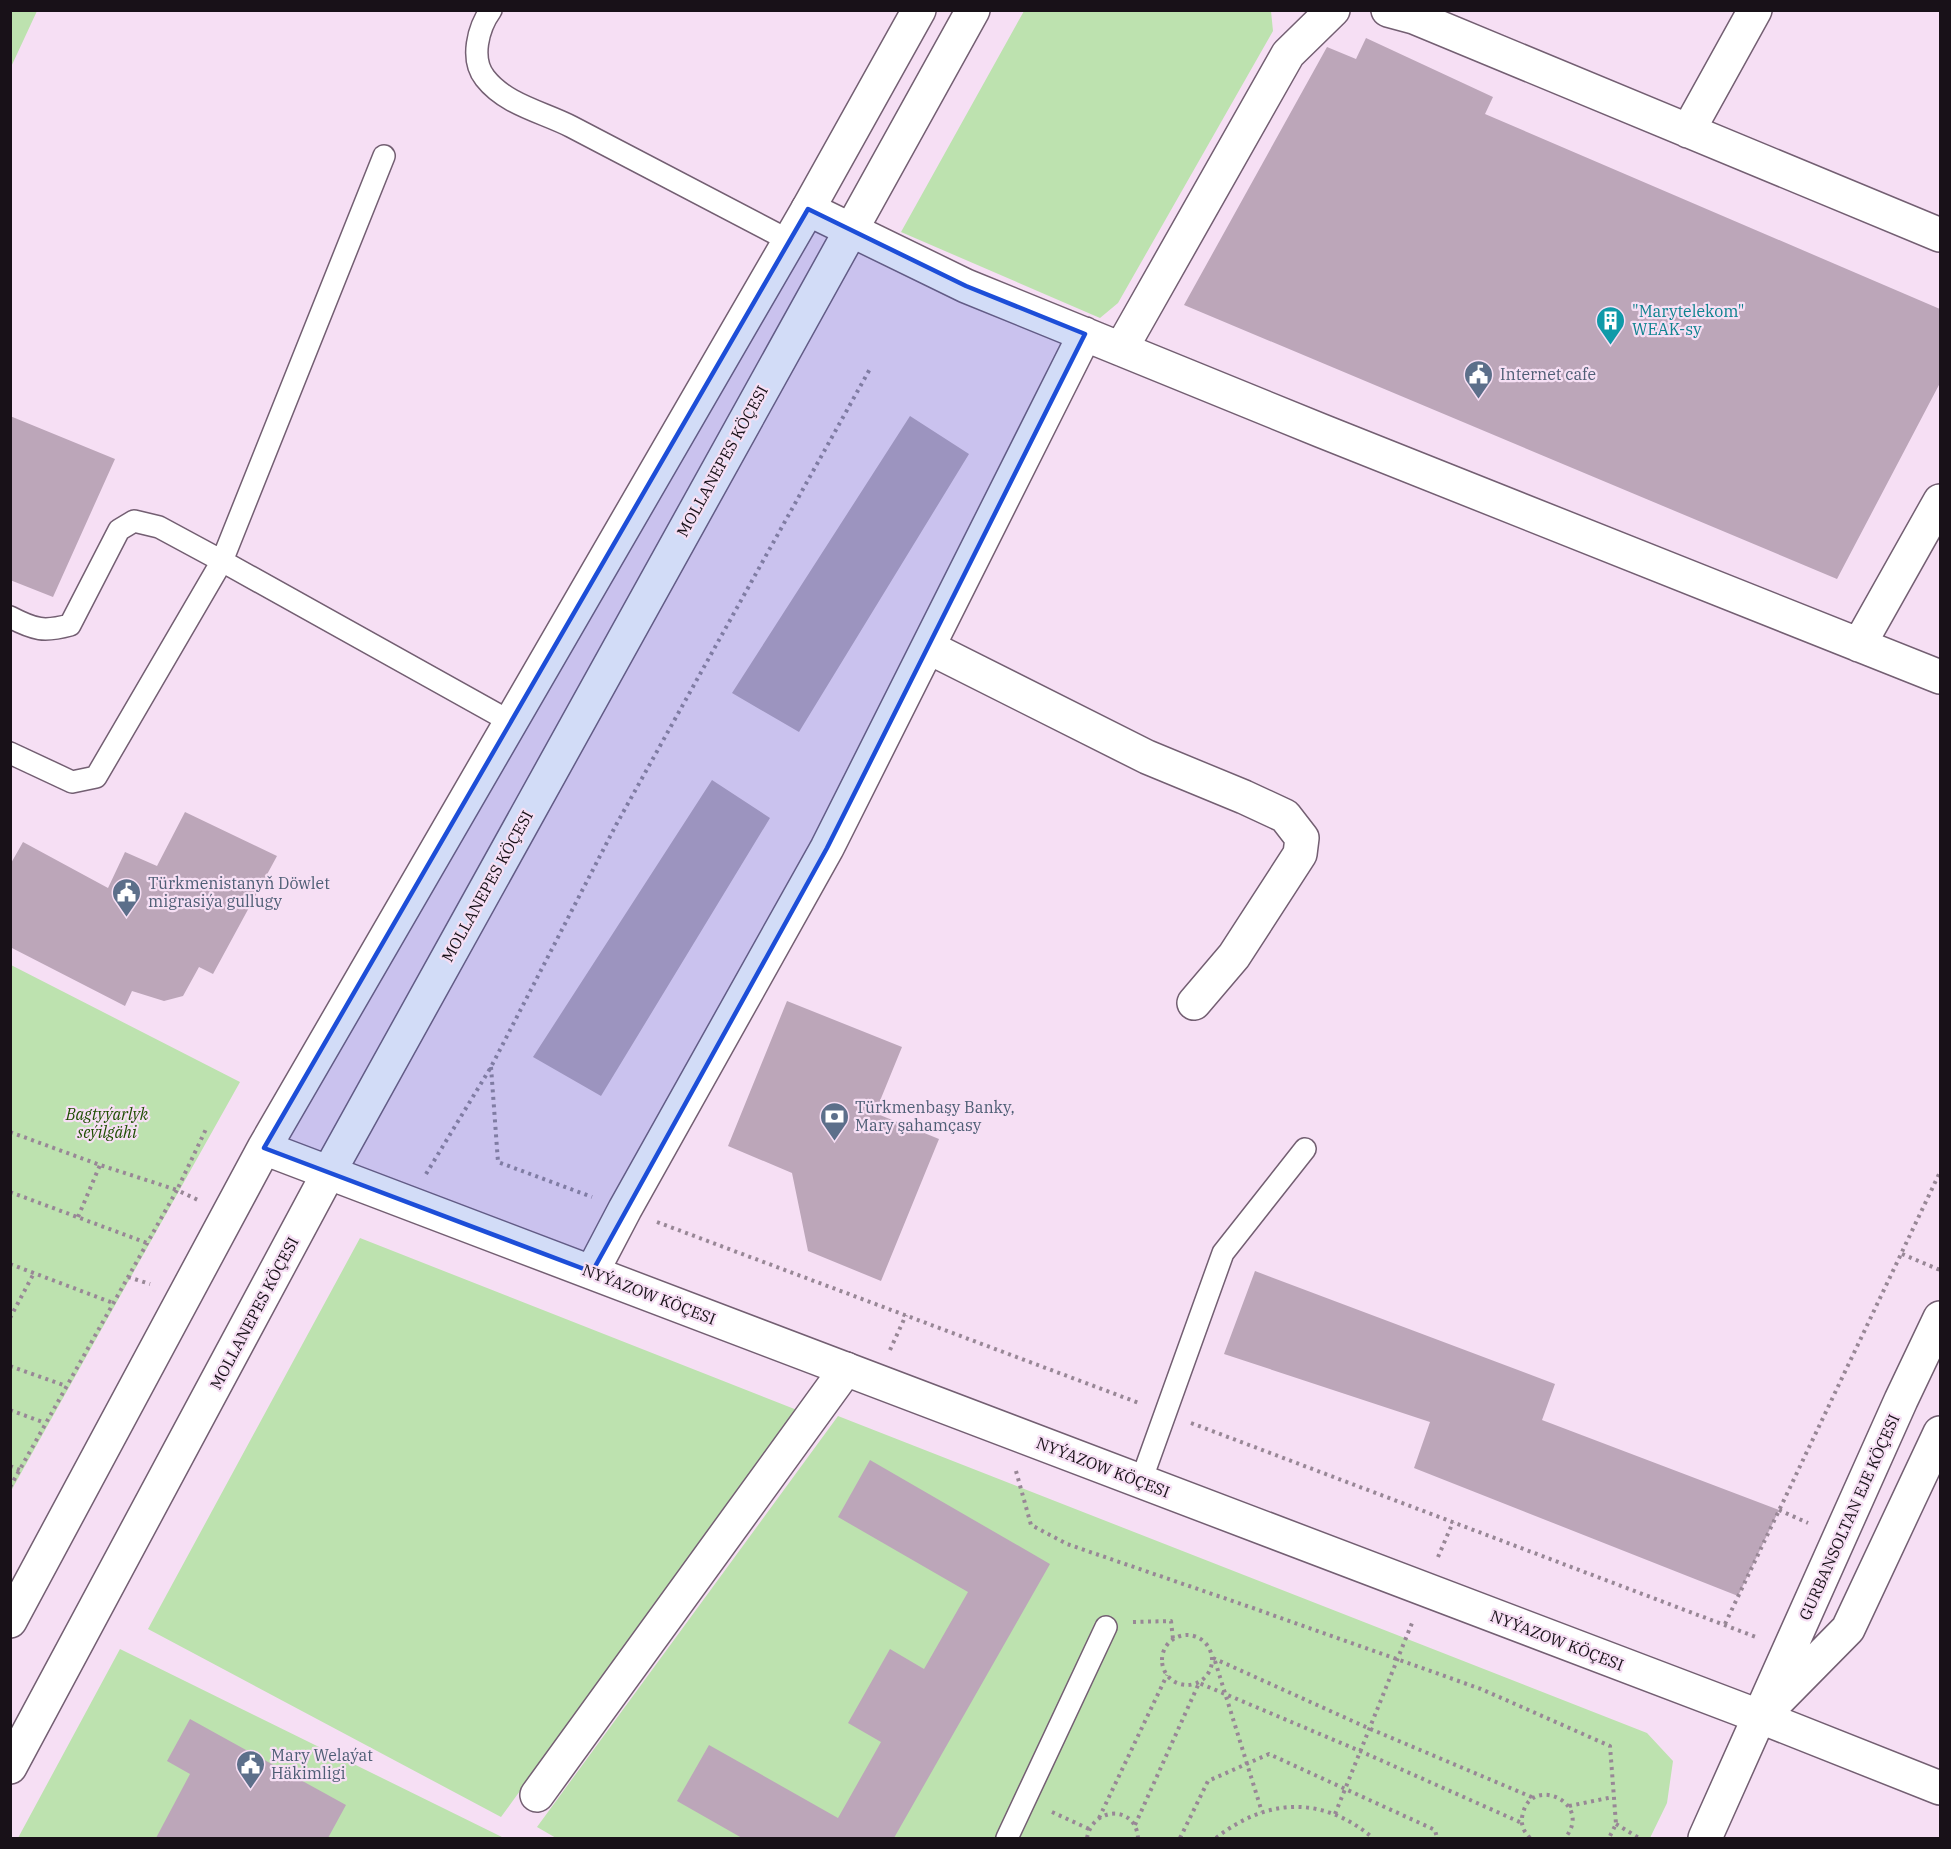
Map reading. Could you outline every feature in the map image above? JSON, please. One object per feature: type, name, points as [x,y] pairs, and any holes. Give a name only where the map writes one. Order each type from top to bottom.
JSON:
[{"type":"street","points":[[10,1621],[264,1148],[790,241],[919,10]]},
{"type":"street","name":"MOLLANEPES KÖÇESI","points":[[10,1767],[329,1172],[973,10]]},
{"type":"street","points":[[1121,349],[1288,54],[1333,10]]},
{"type":"street","points":[[1388,10],[1414,17],[1941,235]]},
{"type":"street","points":[[1688,131],[1755,10]]},
{"type":"street","points":[[808,209],[966,286],[1941,677]]},
{"type":"street","points":[[592,1272],[827,849],[1085,334]]},
{"type":"street","points":[[1859,645],[1941,501]]},
{"type":"street","points":[[928,647],[1147,757],[1285,816],[1302,838],[1300,854],[1234,956],[1194,1003]]},
{"type":"street","name":"NYÝAZOW KÖÇESI","points":[[264,1148],[1761,1717],[1941,1788]]},
{"type":"street","name":"GURBANSOLTAN EJE KÖÇESI","points":[[1705,1839],[1901,1400],[1941,1318]]},
{"type":"street","points":[[537,1795],[846,1369]]},
{"type":"street","name":"GURBANSOLTAN EJE KÖÇESI","points":[[1761,1717],[1848,1629],[1941,1432]]},
{"type":"lane","points":[[491,10],[479,35],[477,59],[484,77],[502,95],[568,125],[790,241]]},
{"type":"lane","points":[[10,753],[72,782],[96,777],[222,561],[384,156]]},
{"type":"lane","points":[[10,617],[26,625],[49,631],[70,625],[119,530],[134,521],[159,527],[511,722]]},
{"type":"lane","points":[[1141,1481],[1223,1253],[1305,1149]]},
{"type":"lane","points":[[1007,1839],[1106,1627]]},
{"type":"path","points":[[408,1203],[491,1066],[616,825],[872,367]]},
{"type":"path","points":[[491,1066],[498,1162],[1725,1624],[1790,1652]]},
{"type":"path","points":[[10,1487],[177,1190],[207,1127]]},
{"type":"path","points":[[10,1132],[177,1190],[228,1216]]},
{"type":"path","points":[[78,1217],[100,1165]]},
{"type":"path","points":[[1725,1624],[1941,1172]]},
{"type":"path","points":[[10,1192],[147,1243]]},
{"type":"path","points":[[1902,1254],[1941,1270]]},
{"type":"path","points":[[10,1264],[113,1303]]},
{"type":"path","points":[[10,1318],[34,1273]]},
{"type":"path","points":[[10,1366],[66,1386]]},
{"type":"path","points":[[10,1410],[45,1423]]},
{"type":"path","points":[[1005,1430],[1031,1526],[1066,1544],[1481,1689],[1610,1746],[1616,1824],[1610,1839]]},
{"type":"path","points":[[10,1466],[20,1470]]},
{"type":"path","points":[[1335,1814],[1425,1589]]},
{"type":"path","points":[[1106,1627],[1142,1620],[1171,1621],[1173,1639]]},
{"type":"path","points":[[1262,1812],[1225,1693],[1214,1659],[1205,1642],[1198,1637],[1181,1635],[1173,1639],[1163,1651],[1163,1667],[1171,1680],[1185,1686],[1199,1683],[1225,1693],[1522,1823]]},
{"type":"path","points":[[1138,1839],[1135,1825],[1199,1683],[1210,1672],[1214,1659]]},
{"type":"path","points":[[1214,1659],[1368,1728],[1534,1798]]},
{"type":"path","points":[[1087,1839],[1089,1829],[1099,1818],[1167,1675]]},
{"type":"path","points":[[1180,1839],[1208,1781],[1269,1754],[1435,1830],[1437,1839]]},
{"type":"path","points":[[1527,1837],[1522,1823],[1524,1809],[1534,1798],[1548,1794],[1557,1796],[1569,1806],[1572,1822],[1565,1839]]},
{"type":"path","points":[[1569,1806],[1613,1797]]},
{"type":"path","points":[[1025,1800],[1089,1829]]},
{"type":"path","points":[[1216,1839],[1234,1824],[1262,1812],[1286,1807],[1311,1808],[1335,1814],[1358,1826],[1373,1839]]},
{"type":"path","points":[[1099,1818],[1114,1813],[1122,1815],[1135,1825]]},
{"type":"path","points":[[1616,1824],[1640,1839]]},
{"type":"highlighted area","points":[[808,209],[966,286],[1085,334],[827,848],[592,1272],[264,1148]]},
{"type":"green space","points":[[10,11],[37,11],[11,67]]},
{"type":"green space","points":[[1024,11],[1271,11],[1273,31],[1118,303],[1100,318],[901,232]]},
{"type":"green space","name":"Bagtyýarlyk seýilgähi","points":[[11,965],[240,1082],[11,1491]]},
{"type":"green space","points":[[360,1238],[797,1410],[501,1817],[148,1629]]},
{"type":"green space","points":[[838,1416],[1647,1733],[1673,1761],[1667,1803],[1650,1838],[556,1838],[537,1827]]},
{"type":"green space","points":[[120,1649],[504,1838],[18,1838]]},
{"type":"building","name":"\"Marytelekom\" WEAK-sy","points":[[1366,38],[1493,97],[1485,114],[1940,309],[1940,383],[1837,579],[1184,305],[1327,47],[1356,59]]},
{"type":"building","points":[[10,416],[115,459],[53,597],[10,580]]},
{"type":"building","points":[[910,416],[969,454],[799,732],[732,693]]},
{"type":"building","points":[[712,780],[770,818],[601,1096],[533,1057]]},
{"type":"building","name":"Türkmenistanyň Döwlet migrasiýa gullugy","points":[[185,812],[277,856],[213,974],[199,967],[183,996],[164,1001],[132,991],[125,1006],[10,947],[10,865],[23,842],[108,888],[125,852],[157,866]]},
{"type":"building","name":"Türkmenbaşy Banky, Mary şahamçasy","points":[[787,1001],[902,1047],[875,1113],[939,1139],[881,1281],[808,1251],[792,1173],[728,1146]]},
{"type":"building","points":[[1255,1271],[1555,1384],[1542,1420],[1779,1510],[1738,1596],[1414,1468],[1430,1422],[1224,1354]]},
{"type":"building","points":[[870,1460],[1050,1564],[894,1838],[742,1838],[677,1801],[709,1745],[838,1818],[881,1742],[848,1723],[890,1649],[924,1669],[968,1592],[838,1517]]},
{"type":"building","name":"Mary Welaýat Häkimligi","points":[[190,1719],[346,1805],[328,1838],[156,1838],[190,1774],[167,1761]]},
{"type":"place","name":"\"Marytelekom\" WEAK-sy","points":[[1611,346]]},
{"type":"place","name":"Internet cafe","points":[[1479,400]]},
{"type":"place","name":"Türkmenistanyň Döwlet migrasiýa gullugy","points":[[127,918]]},
{"type":"place","name":"Türkmenbaşy Banky, Mary şahamçasy","points":[[834,1142]]},
{"type":"place","name":"Mary Welaýat Häkimligi","points":[[250,1790]]}]
